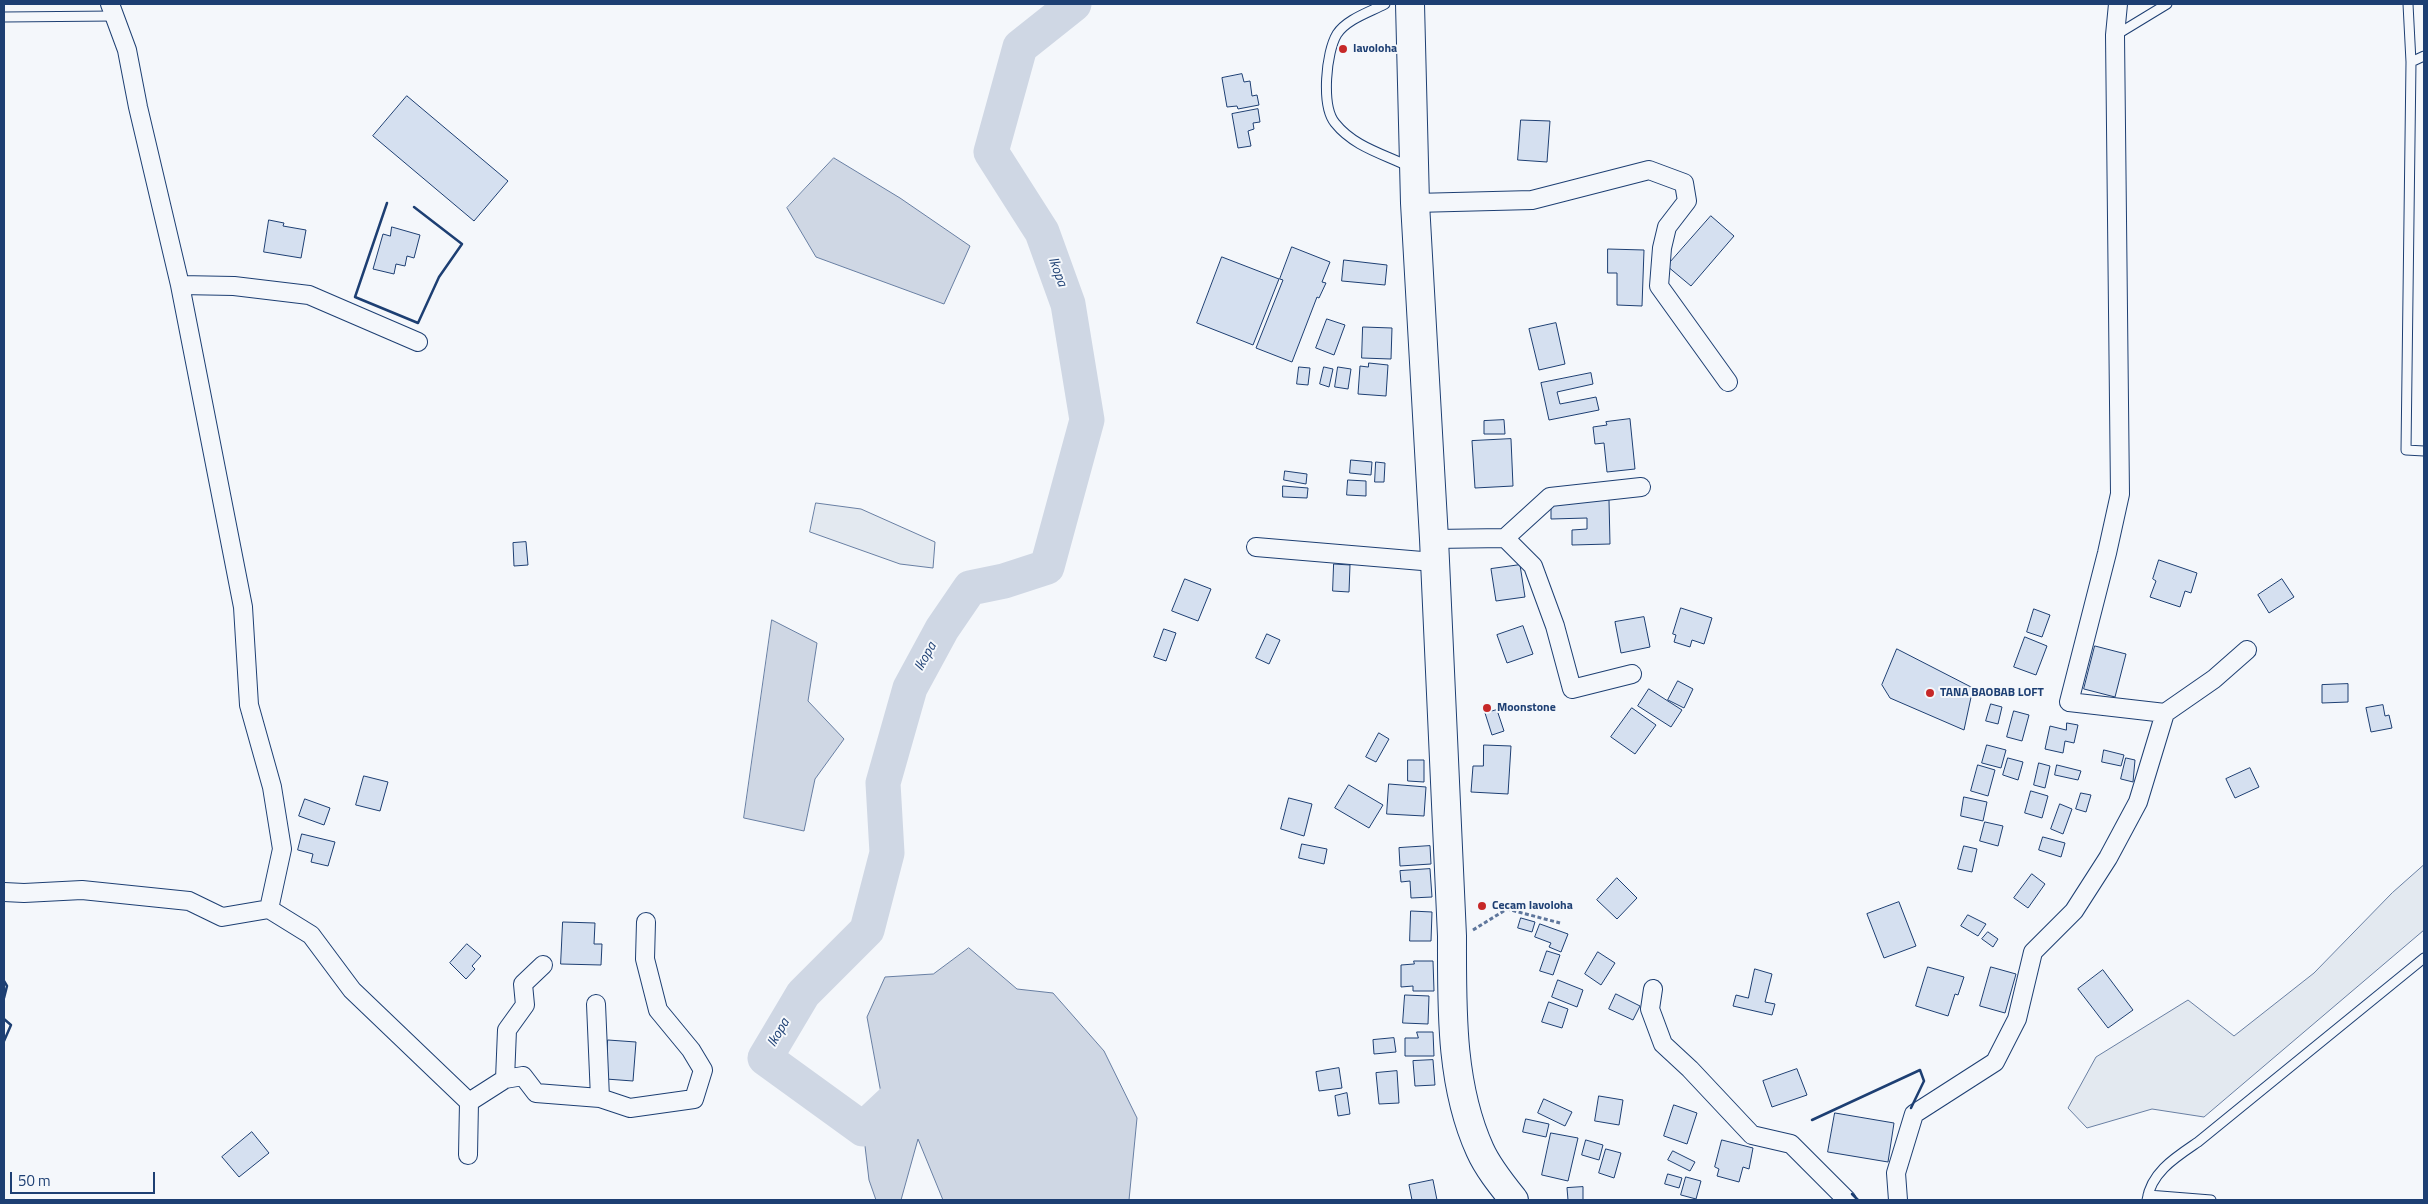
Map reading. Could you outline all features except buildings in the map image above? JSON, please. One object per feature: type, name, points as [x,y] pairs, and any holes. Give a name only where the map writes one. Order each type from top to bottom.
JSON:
[{"type":"main road","points":[[1410,4],[1415,202],[1434,551],[1452,936],[1452,999],[1457,1068],[1465,1108],[1480,1150],[1514,1200]]},
{"type":"street","points":[[2118,4],[2115,35],[2120,494],[2107,554],[2069,702],[2165,713]]},
{"type":"street","points":[[112,10],[127,50],[138,107],[180,284],[243,607],[249,705],[272,787],[282,849],[269,910]]},
{"type":"street","points":[[1415,202],[1532,200],[1649,170],[1684,182],[1687,200],[1667,226],[1662,248],[1659,286],[1728,382]]},
{"type":"street","points":[[180,284],[234,286],[309,295],[418,342]]},
{"type":"street","points":[[1256,547],[1434,551],[1505,538],[1550,497],[1641,487]]},
{"type":"street","points":[[1505,538],[1533,566],[1555,626],[1572,689],[1632,674]]},
{"type":"street","points":[[1898,1200],[1896,1173],[1914,1114],[1995,1062],[2017,1019],[2033,952],[2074,911],[2108,858],[2138,802],[2165,713],[2214,679],[2247,650]]},
{"type":"street","points":[[4,892],[24,894],[82,890],[190,901],[222,917],[269,910],[311,935],[352,990],[470,1102],[468,1155]]},
{"type":"street","points":[[470,1102],[505,1079],[523,1076],[536,1093],[600,1098],[630,1108],[694,1099],[703,1070],[691,1050],[658,1010],[646,959],[646,922]]},
{"type":"street","points":[[505,1079],[507,1030],[525,1005],[523,984],[543,965]]},
{"type":"street","points":[[1653,989],[1650,1009],[1662,1044],[1690,1069],[1752,1135],[1791,1144],[1847,1200]]},
{"type":"street","points":[[596,1004],[600,1098]]},
{"type":"lane","points":[[1385,4],[1352,21],[1337,34],[1329,62],[1326,95],[1334,122],[1359,145],[1414,170]]},
{"type":"lane","points":[[2115,35],[2167,4]]},
{"type":"lane","points":[[2408,4],[2411,62],[2406,450],[2424,451]]},
{"type":"lane","points":[[4,17],[112,10]]},
{"type":"lane","points":[[2411,62],[2424,56]]},
{"type":"lane","points":[[2211,1200],[2147,1198],[2150,1186],[2169,1162],[2198,1142],[2424,958]]},
{"type":"path","points":[[1452,936],[1479,928],[1507,909],[1560,923]]},
{"type":"shaded area","points":[[834,158],[900,198],[970,246],[944,304],[816,257],[787,208]]},
{"type":"shaded area","points":[[816,503],[861,509],[935,542],[933,568],[900,564],[810,532]]},
{"type":"shaded area","points":[[772,620],[817,643],[808,701],[844,739],[815,779],[804,831],[744,818]]},
{"type":"shaded area","points":[[2424,865],[2424,930],[2204,1117],[2152,1109],[2087,1128],[2068,1108],[2096,1057],[2188,1000],[2234,1036],[2314,973],[2392,893]]},
{"type":"shaded area","points":[[969,948],[1017,989],[1053,993],[1104,1051],[1137,1118],[1129,1200],[943,1200],[918,1139],[901,1200],[876,1200],[869,1180],[863,1129],[881,1093],[867,1017],[885,977],[933,974]]},
{"type":"waterway","name":"Ikopa","points":[[897,1097],[863,1129],[765,1058],[803,994],[867,930],[887,853],[883,783],[910,688],[942,629],[970,588],[1004,581],[1047,567],[1087,420],[1068,304],[1042,232],[991,152],[1020,47],[1074,4]]},
{"type":"wall","points":[[387,203],[355,297],[418,323],[439,277],[462,244],[414,207]]},
{"type":"wall","points":[[4,981],[7,986],[4,998]]},
{"type":"wall","points":[[4,1019],[11,1025],[4,1041]]},
{"type":"wall","points":[[1812,1120],[1920,1070],[1924,1081],[1911,1108]]},
{"type":"wall","points":[[1852,1194],[1858,1200]]},
{"type":"place","name":"Iavoloha","points":[[1343,49]]},
{"type":"place","name":"TANA BAOBAB LOFT","points":[[1930,693]]},
{"type":"place","name":"Moonstone","points":[[1487,708]]},
{"type":"place","name":"Cecam Iavoloha","points":[[1482,906]]}]
